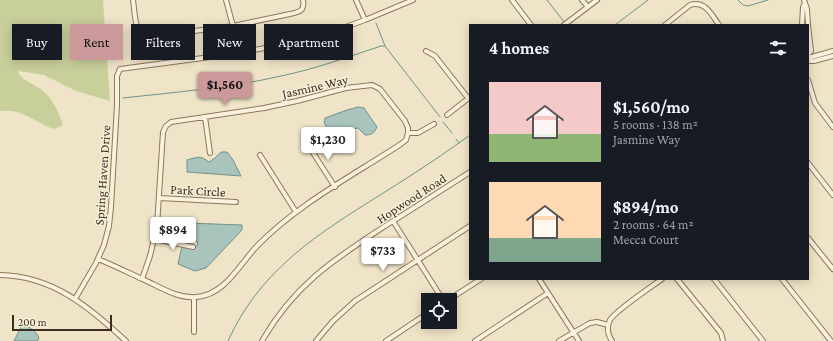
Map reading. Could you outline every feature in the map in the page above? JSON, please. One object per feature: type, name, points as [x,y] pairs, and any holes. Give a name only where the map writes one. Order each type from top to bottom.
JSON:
[{"type":"street","points":[[132,0],[137,28],[140,33],[146,37],[203,30]]},
{"type":"street","points":[[226,0],[232,24]]},
{"type":"street","points":[[242,24],[299,12],[303,8],[303,0]]},
{"type":"street","points":[[356,0],[365,20]]},
{"type":"street","points":[[256,49],[307,38],[365,20],[407,1],[414,0]]},
{"type":"street","points":[[512,0],[530,24]]},
{"type":"street","points":[[582,0],[588,8]]},
{"type":"street","points":[[565,24],[597,0]]},
{"type":"street","points":[[802,24],[804,1]]},
{"type":"street","points":[[804,1],[807,9],[808,24]]},
{"type":"street","points":[[666,24],[690,5],[698,3],[705,6],[718,24]]},
{"type":"street","points":[[809,34],[811,51],[809,58]]},
{"type":"street","points":[[426,51],[435,56],[469,97],[447,115]]},
{"type":"street","points":[[809,58],[833,51]]},
{"type":"street","points":[[809,58],[833,56]]},
{"type":"street","name":"Spring Haven Drive","points":[[75,299],[98,259],[106,236],[110,217],[117,105],[117,76],[119,70],[122,68],[203,58]]},
{"type":"street","points":[[809,83],[815,103],[833,127]]},
{"type":"street","name":"Jasmine Way","points":[[142,279],[155,239],[163,134],[165,127],[173,121],[264,108],[346,88],[372,85],[382,91],[405,121],[408,128],[408,133]]},
{"type":"street","points":[[205,117],[210,153]]},
{"type":"street","points":[[98,259],[178,295],[194,298],[208,295],[222,287],[255,248],[296,212],[403,142],[408,133],[418,133],[434,124]]},
{"type":"street","points":[[308,145],[335,187]]},
{"type":"street","points":[[260,155],[296,212]]},
{"type":"street","points":[[809,164],[833,195]]},
{"type":"street","name":"Hopwood Road","points":[[262,341],[283,309],[310,279],[334,260],[469,173]]},
{"type":"street","name":"Park Circle","points":[[159,198],[236,202]]},
{"type":"street","points":[[393,221],[439,293]]},
{"type":"street","points":[[316,341],[333,321],[355,302],[469,227]]},
{"type":"street","points":[[155,239],[193,247]]},
{"type":"street","points":[[809,239],[833,269]]},
{"type":"street","points":[[0,275],[20,277],[41,282],[59,289],[92,312],[126,341]]},
{"type":"street","points":[[457,294],[479,280]]},
{"type":"street","points":[[540,280],[579,341]]},
{"type":"street","points":[[612,341],[608,333],[608,325],[610,320],[615,314],[661,280]]},
{"type":"street","points":[[678,280],[721,333],[723,341]]},
{"type":"street","points":[[715,280],[763,341]]},
{"type":"street","points":[[783,280],[831,341]]},
{"type":"street","points":[[475,341],[548,293]]},
{"type":"street","points":[[194,298],[194,332]]},
{"type":"street","points":[[386,341],[421,318]]},
{"type":"street","points":[[560,341],[586,324],[593,322],[608,325]]},
{"type":"green space","points":[[0,0],[103,0],[105,24],[70,24],[70,60],[107,60],[110,101],[76,91],[44,75],[18,71],[21,77],[39,88],[52,100],[63,125],[54,129],[23,114],[0,111]]},
{"type":"water","points":[[358,107],[364,108],[377,127],[375,131],[367,135],[365,135],[358,128],[352,129],[348,133],[352,143],[351,145],[345,140],[340,140],[334,137],[324,123],[325,118]]},
{"type":"water","points":[[221,152],[227,152],[241,176],[187,172],[187,160],[199,157],[209,162]]},
{"type":"water","points":[[187,223],[242,225],[242,230],[206,268],[195,271],[178,264],[182,246],[194,249],[198,244],[197,241],[183,239]]},
{"type":"water","points":[[24,324],[37,334],[39,339],[37,341],[14,341]]},
{"type":"waterway","points":[[547,0],[565,23]]},
{"type":"waterway","points":[[616,24],[648,0]]},
{"type":"waterway","points":[[738,0],[743,5],[748,6],[768,0]]},
{"type":"waterway","points":[[376,23],[385,46]]},
{"type":"waterway","points":[[123,98],[242,84],[306,70],[385,46],[440,117]]},
{"type":"waterway","points":[[443,122],[452,133]]},
{"type":"waterway","points":[[228,341],[243,312],[262,287],[283,265],[306,245],[356,210],[448,151],[469,136]]},
{"type":"waterway","points":[[456,139],[459,143]]}]
